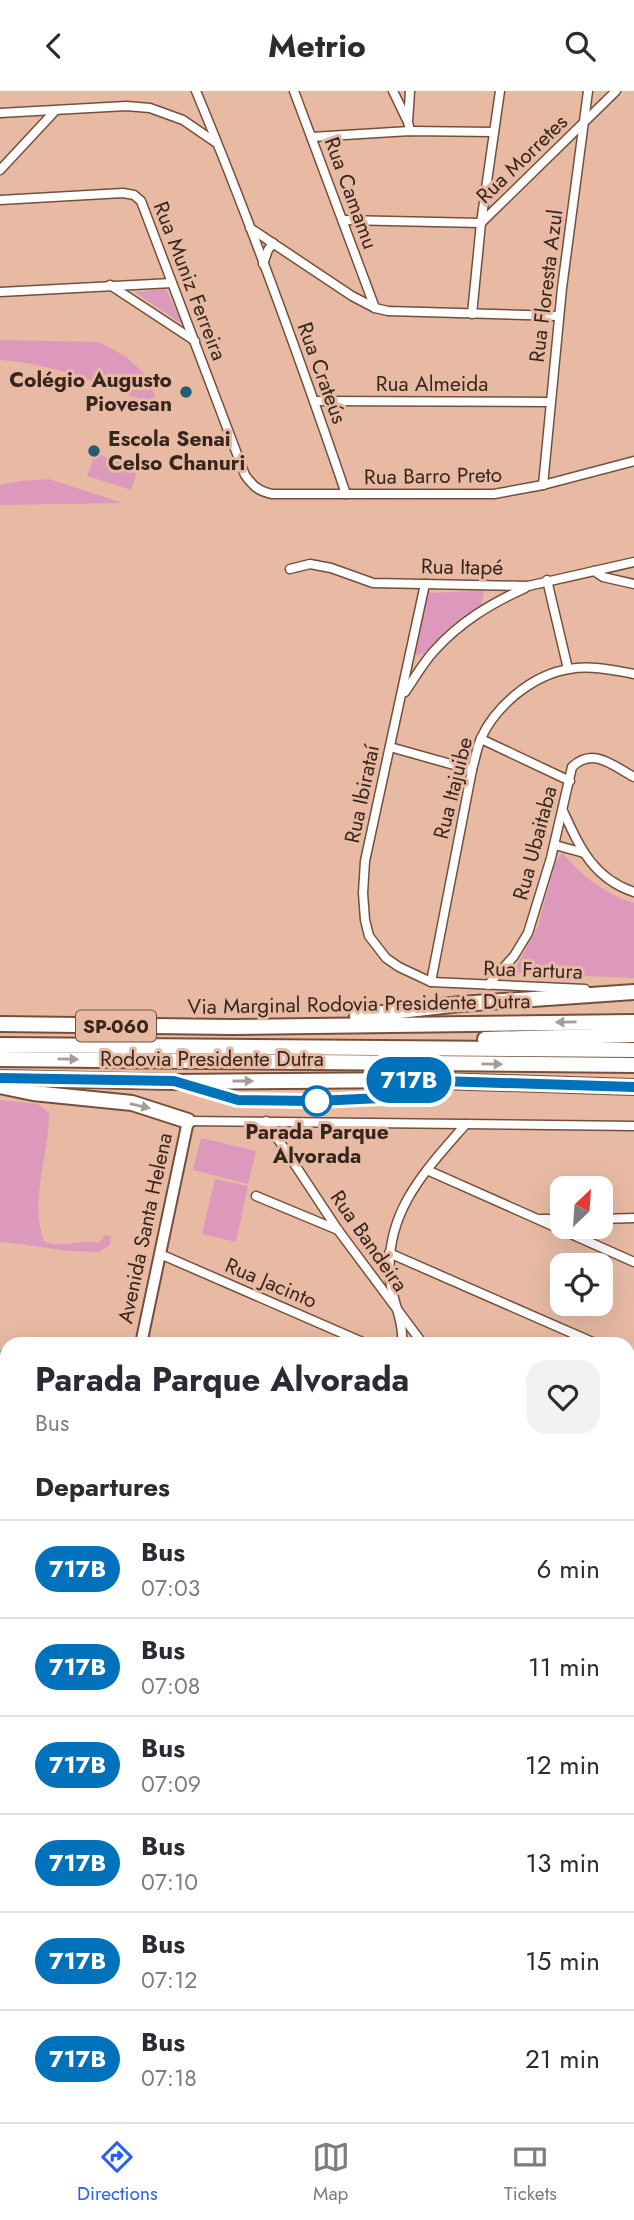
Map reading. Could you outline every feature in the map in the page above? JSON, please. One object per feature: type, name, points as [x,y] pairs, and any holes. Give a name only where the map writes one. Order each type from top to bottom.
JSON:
[{"type":"highway","points":[[232,1027],[264,1017],[375,1015],[460,1004],[634,992]]},
{"type":"highway","name":"Via Marginal Rodovia Presidente Dutra","points":[[0,1024],[232,1027],[634,1021]]},
{"type":"highway","points":[[464,1048],[478,1040],[634,1035]]},
{"type":"highway","name":"Rodovia Presidente Dutra","points":[[0,1045],[634,1050]]},
{"type":"highway","name":"Rodovia Presidente Dutra","points":[[0,1059],[634,1065]]},
{"type":"highway","name":"Rodovia Presidente Dutra","points":[[0,1078],[174,1081],[409,1080],[634,1087]]},
{"type":"highway","points":[[0,1086],[33,1093],[132,1103],[188,1121]]},
{"type":"street","name":"Rua Crateús","points":[[196,91],[250,227],[346,494]]},
{"type":"street","name":"Rua Camamu","points":[[294,91],[375,308]]},
{"type":"street","points":[[393,91],[409,127]]},
{"type":"street","points":[[409,127],[410,91]]},
{"type":"street","points":[[472,314],[481,223],[500,91]]},
{"type":"street","name":"Rua Floresta Azul","points":[[543,485],[549,403],[588,91]]},
{"type":"street","name":"Rua Morretes","points":[[481,223],[616,91]]},
{"type":"street","points":[[0,113],[126,106],[150,108],[183,120],[216,142]]},
{"type":"street","points":[[0,170],[55,111]]},
{"type":"street","points":[[183,120],[205,113]]},
{"type":"street","points":[[312,137],[409,127],[494,132]]},
{"type":"street","name":"Rua Muniz Ferreira","points":[[0,200],[122,193],[134,195],[141,201],[246,474],[253,486],[271,494]]},
{"type":"street","points":[[343,221],[481,223]]},
{"type":"street","points":[[250,227],[375,308],[388,311],[559,316]]},
{"type":"street","points":[[263,264],[273,243]]},
{"type":"street","points":[[0,292],[172,283]]},
{"type":"street","points":[[110,285],[195,341]]},
{"type":"street","name":"Rua Almeida","points":[[314,401],[549,403]]},
{"type":"street","name":"Rua Barro Preto","points":[[271,494],[495,494],[543,485],[634,461]]},
{"type":"street","name":"Rua Itapé","points":[[290,569],[310,564],[331,568],[373,583],[528,586],[634,562]]},
{"type":"street","points":[[594,571],[603,577],[634,584]]},
{"type":"street","points":[[547,580],[568,669]]},
{"type":"street","name":"Rua Ibirataí","points":[[425,584],[365,861],[363,893],[369,936],[386,958],[431,982]]},
{"type":"street","points":[[401,698],[432,652],[466,620],[528,586]]},
{"type":"street","name":"Rua Itajuibe","points":[[431,982],[471,770],[481,739],[494,717],[515,695],[541,679],[568,669],[600,669],[634,674]]},
{"type":"street","points":[[481,739],[570,781]]},
{"type":"street","points":[[390,747],[471,770]]},
{"type":"street","name":"Rua Ubaitaba","points":[[488,985],[514,956],[528,933],[555,845],[572,767],[581,758],[594,757],[634,777]]},
{"type":"street","points":[[563,811],[583,853],[602,875],[615,885],[634,892]]},
{"type":"street","points":[[555,845],[583,853]]},
{"type":"street","name":"Rua Fartura","points":[[431,982],[634,992]]},
{"type":"street","points":[[188,1121],[634,1126]]},
{"type":"street","name":"Avenida Santa Helena","points":[[142,1337],[188,1121]]},
{"type":"street","name":"Rua Bandeira","points":[[266,1121],[338,1230],[417,1337]]},
{"type":"street","points":[[403,1337],[391,1283],[390,1253],[397,1220],[408,1195],[466,1124]]},
{"type":"street","points":[[427,1170],[634,1262]]},
{"type":"street","points":[[256,1196],[338,1230]]},
{"type":"street","points":[[613,1219],[634,1218]]},
{"type":"street","points":[[538,1219],[550,1219]]},
{"type":"street","points":[[390,1253],[581,1337]]},
{"type":"street","name":"Rua Jacinto","points":[[160,1254],[351,1337]]},
{"type":"shaded area","points":[[166,289],[183,325],[135,292]]},
{"type":"shaded area","points":[[0,340],[99,342],[125,356],[147,376],[159,407],[61,371],[0,360]]},
{"type":"shaded area","points":[[95,453],[138,468],[131,490],[87,476]]},
{"type":"shaded area","points":[[49,479],[123,503],[0,505],[0,485]]},
{"type":"shaded area","points":[[484,591],[481,607],[423,654],[404,655],[419,593]]},
{"type":"shaded area","points":[[562,853],[595,883],[634,903],[634,978],[513,973],[538,926],[555,863]]},
{"type":"shaded area","points":[[0,1100],[38,1104],[49,1113],[38,1210],[44,1241],[57,1244],[99,1243],[105,1235],[111,1236],[110,1245],[99,1252],[0,1243]]},
{"type":"shaded area","points":[[201,1138],[256,1151],[248,1184],[193,1170]]},
{"type":"shaded area","points":[[215,1179],[248,1186],[236,1242],[202,1234]]},
{"type":"bus line","name":"717B","points":[[0,1078],[174,1081],[238,1100],[382,1098],[409,1080],[634,1087]]},
{"type":"place","name":"Colégio Augusto Piovesan","points":[[186,392]]},
{"type":"place","name":"Escola Senai Celso Chanuri","points":[[94,451]]},
{"type":"place","name":"Parada Parque Alvorada","points":[[317,1101]]}]
